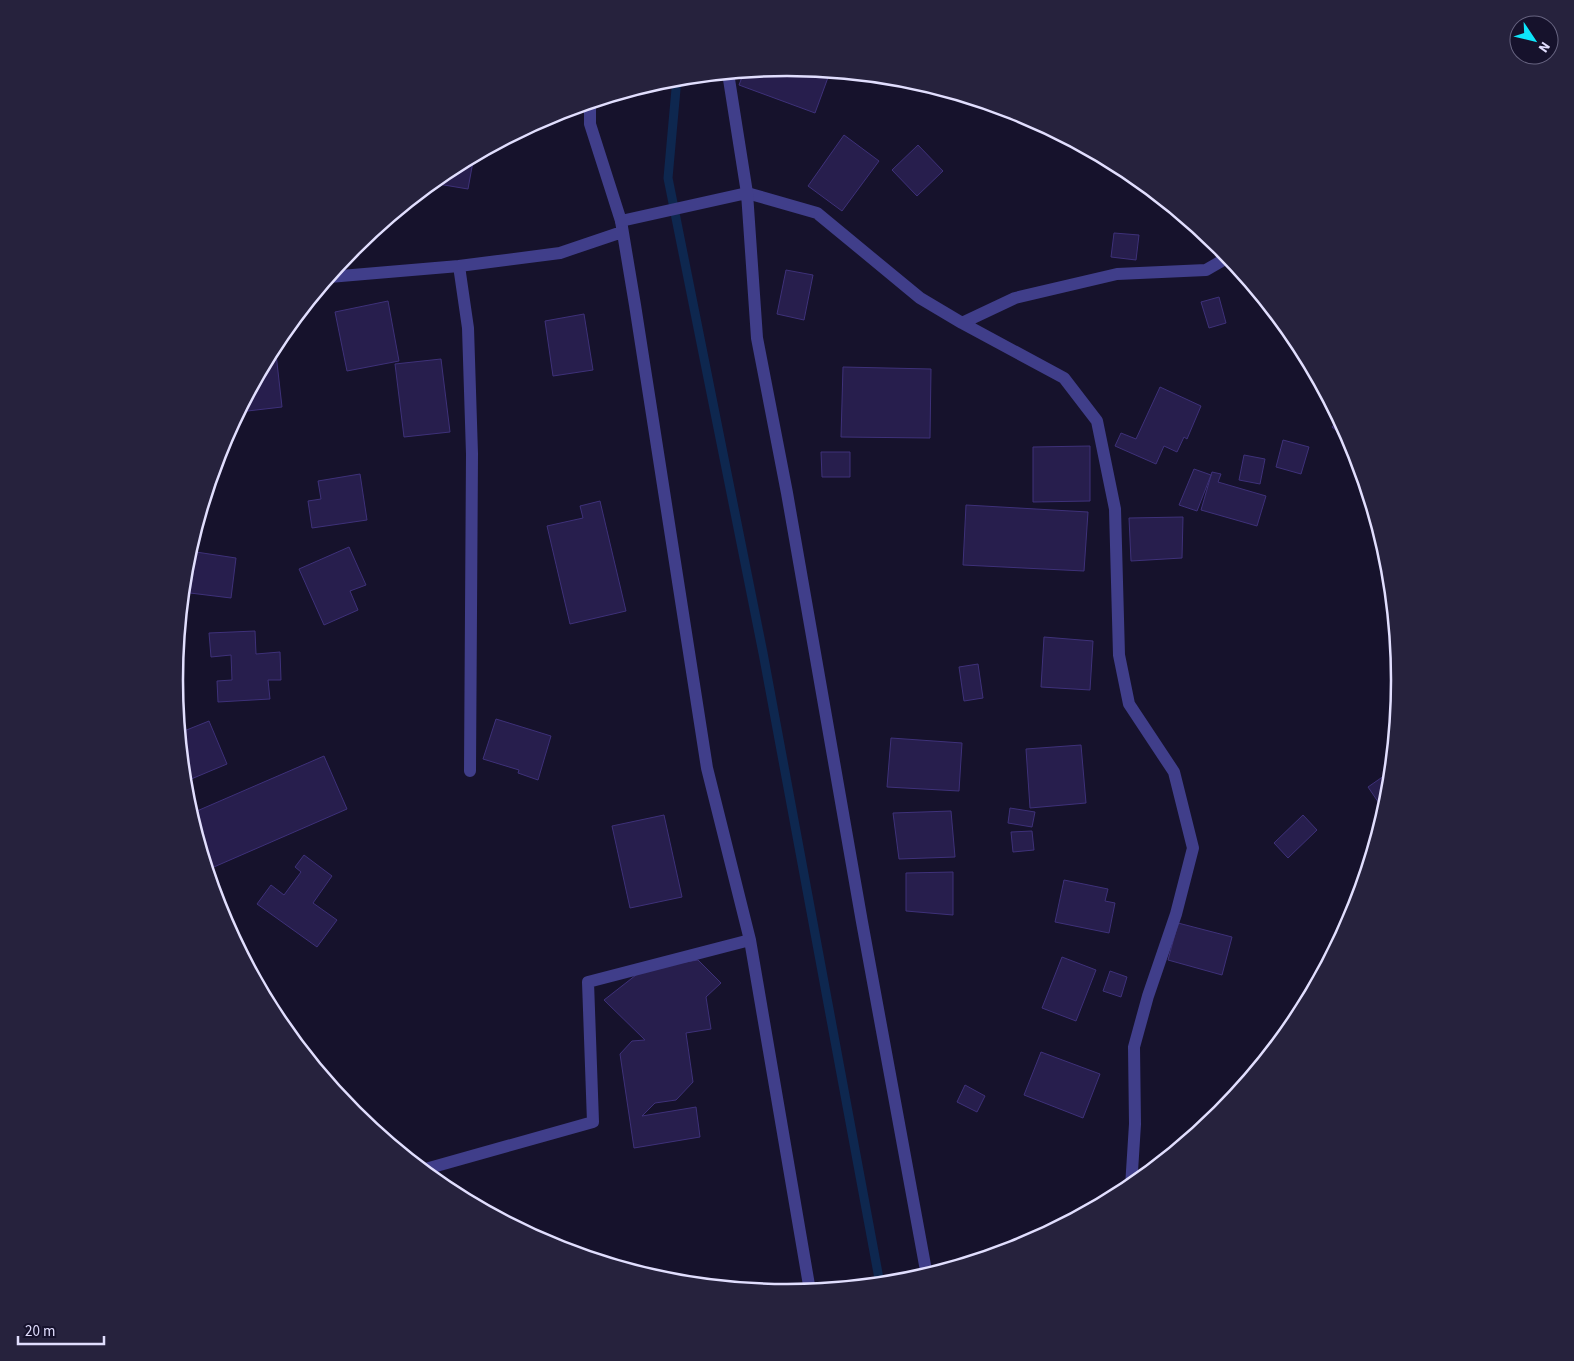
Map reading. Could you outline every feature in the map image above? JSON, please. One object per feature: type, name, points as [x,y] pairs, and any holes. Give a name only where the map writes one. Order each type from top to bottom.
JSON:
[{"type":"street","points":[[729,79],[745,194],[757,338],[926,1268]]},
{"type":"street","points":[[590,109],[590,124],[622,226],[707,768],[750,940],[809,1284]]},
{"type":"street","points":[[338,276],[459,266],[560,253],[646,215],[745,194],[817,213],[920,298],[1064,378],[1098,421],[1115,508],[1119,656],[1129,704],[1174,772],[1193,848],[1176,914],[1148,996],[1134,1047],[1135,1124],[1132,1177]]},
{"type":"street","points":[[962,323],[1015,298],[1117,274],[1206,270],[1221,261]]},
{"type":"street","points":[[459,266],[468,328],[472,454],[473,595],[470,771]]},
{"type":"street","points":[[430,1168],[593,1122],[588,982],[750,940]]},
{"type":"building","points":[[787,76],[828,78],[815,113],[739,85],[742,78]]},
{"type":"building","points":[[844,135],[879,161],[842,211],[808,186]]},
{"type":"building","points":[[918,145],[943,171],[917,196],[892,170]]},
{"type":"building","points":[[472,165],[468,189],[442,185]]},
{"type":"building","points":[[1114,233],[1139,235],[1136,260],[1111,257]]},
{"type":"building","points":[[786,270],[813,275],[804,320],[777,314]]},
{"type":"building","points":[[1219,297],[1226,323],[1209,328],[1201,302]]},
{"type":"building","points":[[388,301],[399,361],[347,371],[335,312]]},
{"type":"building","points":[[584,314],[593,370],[553,376],[545,321]]},
{"type":"building","points":[[277,358],[282,407],[246,411]]},
{"type":"building","points":[[441,359],[450,432],[404,437],[395,364]]},
{"type":"building","points":[[843,367],[931,369],[930,438],[841,437]]},
{"type":"building","points":[[1160,387],[1201,406],[1187,439],[1184,437],[1177,452],[1164,446],[1156,464],[1115,446],[1121,433],[1136,439]]},
{"type":"building","points":[[1283,440],[1309,447],[1301,474],[1276,467]]},
{"type":"building","points":[[1090,446],[1090,501],[1033,502],[1033,447]]},
{"type":"building","points":[[821,452],[850,452],[850,477],[822,477]]},
{"type":"building","points":[[1244,455],[1265,459],[1260,484],[1239,480]]},
{"type":"building","points":[[1194,469],[1211,475],[1197,511],[1179,505]]},
{"type":"building","points":[[1212,472],[1221,474],[1218,482],[1266,496],[1257,526],[1201,510]]},
{"type":"building","points":[[360,474],[367,520],[312,528],[308,501],[321,499],[318,481]]},
{"type":"building","points":[[600,501],[626,611],[570,624],[547,526],[583,518],[580,506]]},
{"type":"building","points":[[966,505],[1088,512],[1084,571],[963,565]]},
{"type":"building","points":[[1183,517],[1182,558],[1131,561],[1129,518]]},
{"type":"building","points":[[349,547],[366,585],[350,591],[358,610],[324,625],[299,569]]},
{"type":"building","points":[[197,552],[236,558],[231,598],[190,593]]},
{"type":"building","points":[[255,631],[256,654],[280,652],[281,680],[268,680],[270,699],[218,702],[217,681],[232,680],[231,655],[211,657],[209,633]]},
{"type":"building","points":[[1044,637],[1093,641],[1090,690],[1041,687]]},
{"type":"building","points":[[978,664],[983,698],[964,701],[959,667]]},
{"type":"building","points":[[496,719],[551,736],[538,780],[518,773],[519,770],[483,759]]},
{"type":"building","points":[[209,721],[227,764],[191,779],[185,731]]},
{"type":"building","points":[[891,738],[962,743],[959,791],[887,787]]},
{"type":"building","points":[[1081,745],[1086,803],[1030,808],[1026,749]]},
{"type":"building","points":[[324,756],[347,809],[213,868],[197,811]]},
{"type":"building","points":[[1383,776],[1379,803],[1368,787]]},
{"type":"building","points":[[1010,808],[1035,812],[1032,827],[1008,823]]},
{"type":"building","points":[[951,811],[955,857],[899,859],[893,813]]},
{"type":"building","points":[[664,815],[682,897],[630,908],[612,826]]},
{"type":"building","points":[[1303,815],[1317,830],[1288,858],[1274,843]]},
{"type":"building","points":[[1032,831],[1034,850],[1013,852],[1011,832]]},
{"type":"building","points":[[304,855],[332,876],[313,903],[337,920],[317,947],[257,904],[271,885],[284,895],[301,872],[295,867]]},
{"type":"building","points":[[953,872],[953,915],[906,911],[906,873]]},
{"type":"building","points":[[1064,880],[1108,889],[1105,901],[1115,903],[1109,933],[1055,922]]},
{"type":"building","points":[[1178,923],[1232,937],[1222,975],[1168,960]]},
{"type":"building","points":[[1062,957],[1096,970],[1076,1021],[1042,1008]]},
{"type":"building","points":[[698,960],[721,983],[706,997],[711,1029],[686,1033],[693,1082],[676,1100],[655,1103],[642,1116],[696,1107],[700,1137],[634,1148],[620,1054],[632,1041],[645,1040],[604,1000],[645,968]]},
{"type":"building","points":[[1110,971],[1127,977],[1121,997],[1103,991]]},
{"type":"building","points":[[1041,1052],[1100,1074],[1083,1118],[1024,1095]]},
{"type":"building","points":[[965,1085],[985,1096],[977,1112],[957,1102]]},
{"type":"waterway","points":[[676,87],[668,178],[763,653],[879,1278]]}]
